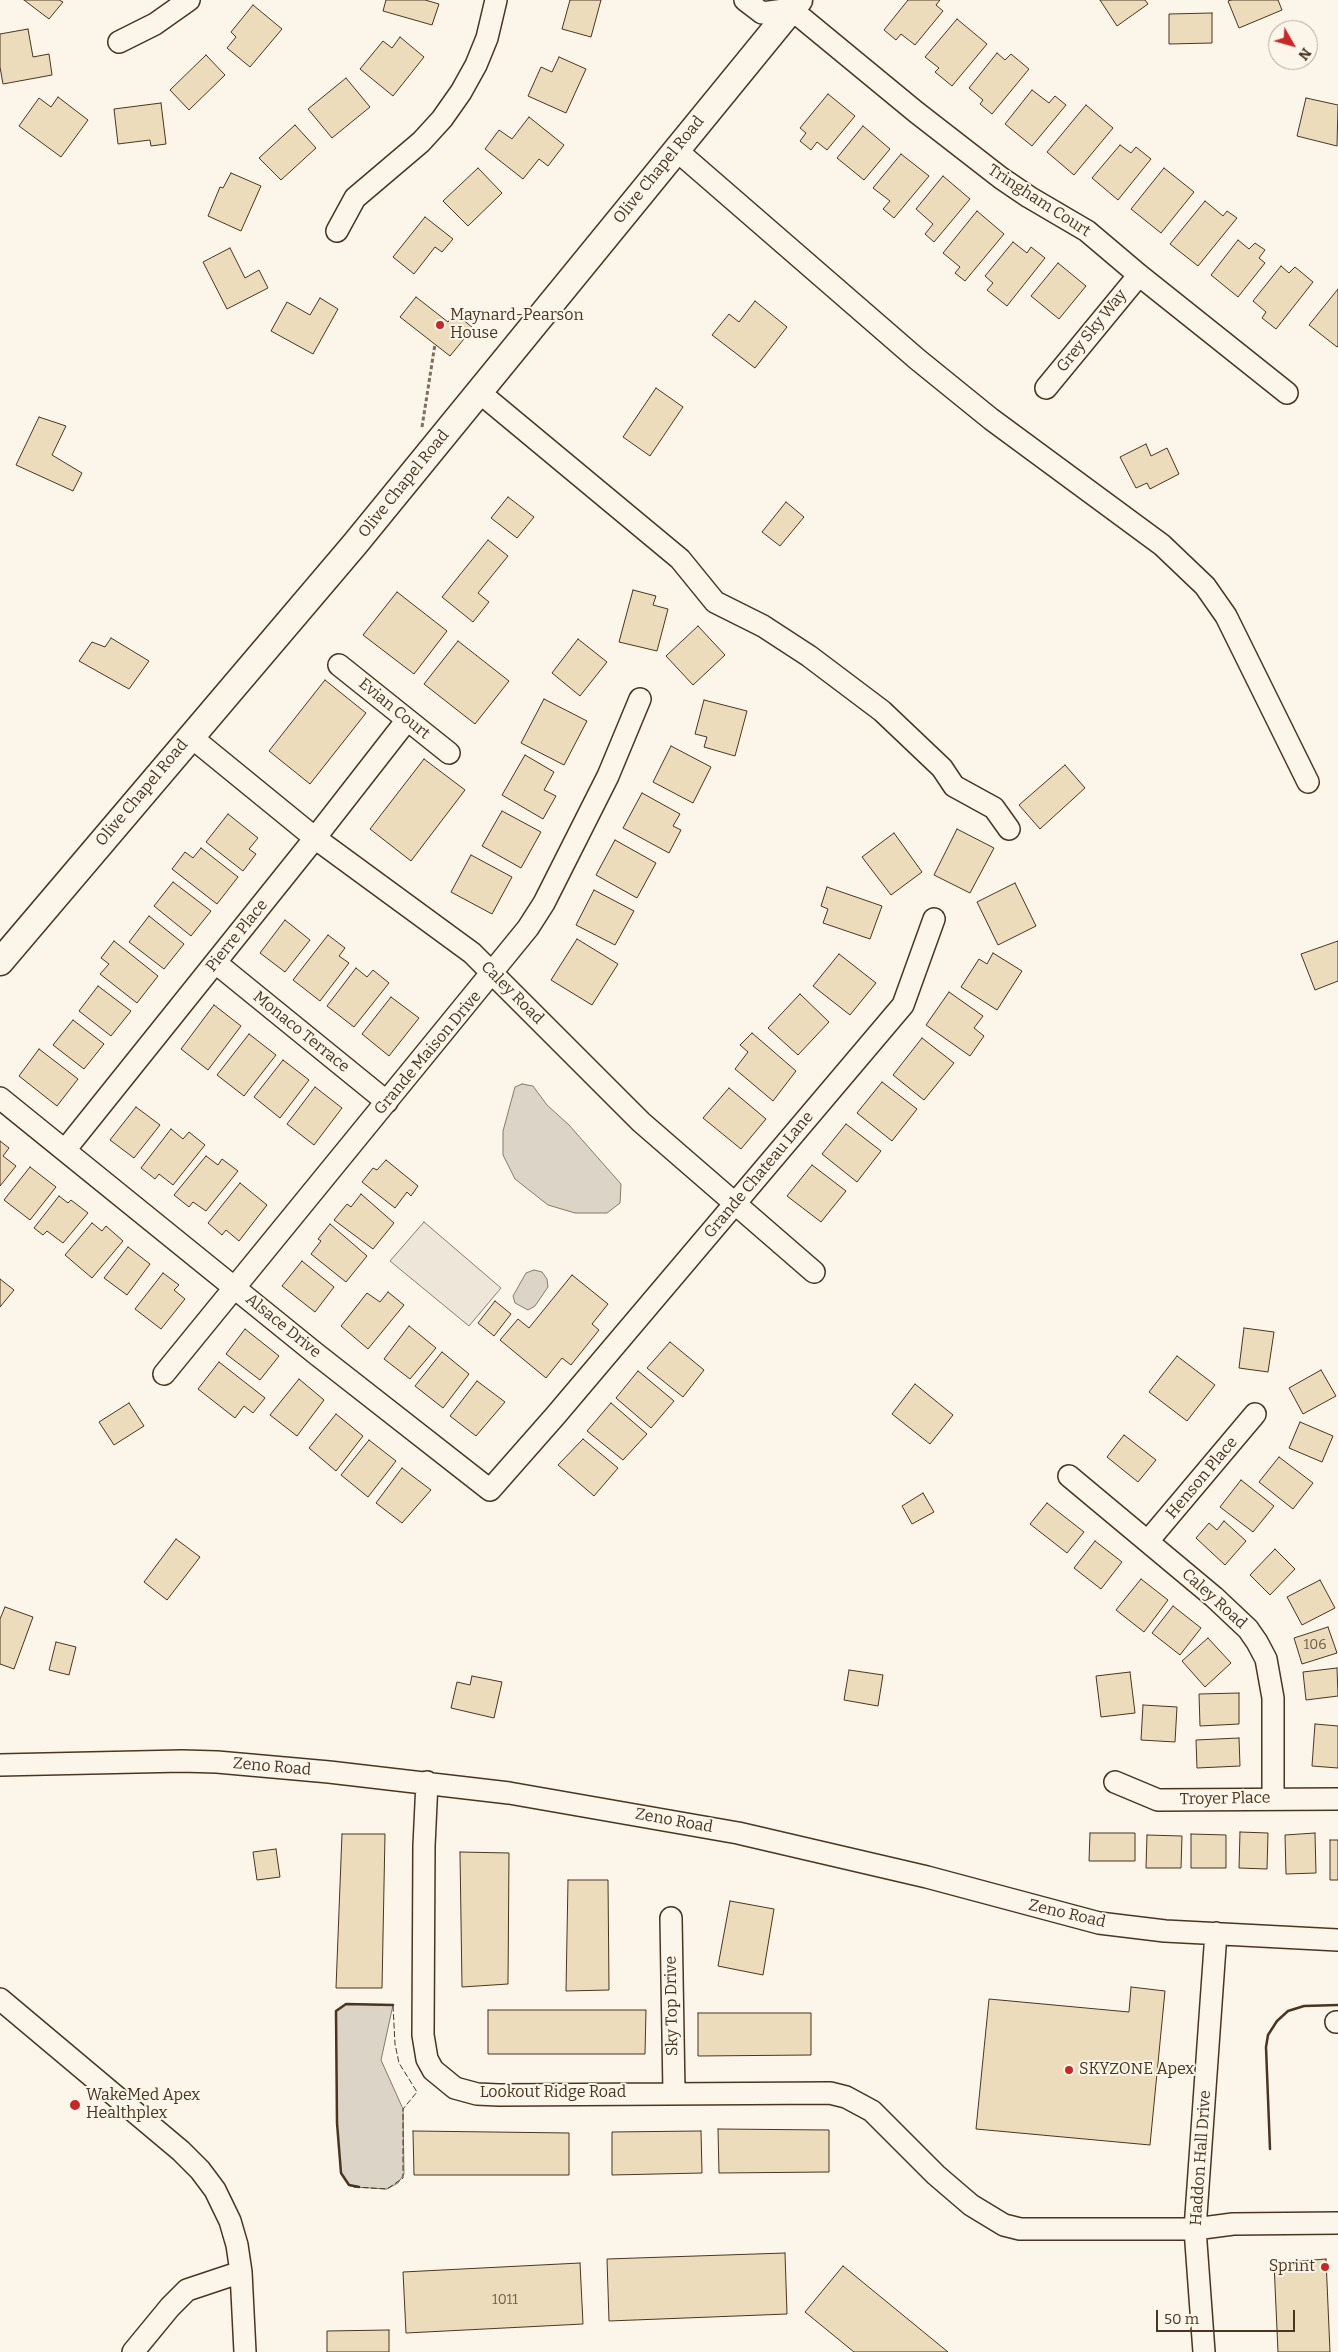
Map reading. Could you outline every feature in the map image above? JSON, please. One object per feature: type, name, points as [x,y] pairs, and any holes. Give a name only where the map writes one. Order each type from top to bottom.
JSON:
[{"type":"main road","name":"Olive Chapel Road","points":[[0,962],[190,736],[272,643],[479,392],[794,3]]},
{"type":"street","points":[[119,42],[155,24],[189,0]]},
{"type":"street","points":[[337,231],[355,198],[421,142],[442,119],[461,92],[476,65],[487,38],[496,0]]},
{"type":"street","points":[[745,0],[762,13],[794,3]]},
{"type":"street","name":"Tringham Court","points":[[794,3],[916,112],[993,172],[1029,197],[1087,231],[1139,275],[1287,392]]},
{"type":"street","points":[[675,150],[917,359],[991,419],[1162,545],[1205,586],[1226,616],[1308,782]]},
{"type":"street","name":"Grey Sky Way","points":[[1046,388],[1139,275]]},
{"type":"street","points":[[479,392],[680,559],[715,602],[763,626],[794,646],[882,711],[942,768],[954,786],[994,808],[1009,829]]},
{"type":"street","name":"Evian Court","points":[[339,664],[449,753]]},
{"type":"street","name":"Grande Maison Drive","points":[[164,1374],[493,974],[528,928],[544,903],[608,776],[640,699]]},
{"type":"street","name":"Pierre Place","points":[[65,1150],[216,963],[407,720]]},
{"type":"street","name":"Caley Road","points":[[190,736],[315,838],[472,953],[641,1122],[814,1272]]},
{"type":"street","name":"Grande Chateau Lane","points":[[556,1415],[903,1005],[934,919]]},
{"type":"street","name":"Monaco Terrace","points":[[216,963],[387,1102]]},
{"type":"street","name":"Alsace Drive","points":[[0,1098],[490,1490],[556,1415]]},
{"type":"street","name":"Henson Place","points":[[1148,1541],[1256,1414]]},
{"type":"street","name":"Caley Road","points":[[1069,1476],[1235,1616],[1257,1642],[1266,1659],[1273,1698],[1274,1798]]},
{"type":"street","name":"Zeno Road","points":[[0,1765],[182,1761],[329,1772],[427,1782],[581,1804],[738,1833],[928,1877],[1099,1923],[1165,1932],[1216,1933],[1299,1940],[1338,1940]]},
{"type":"street","name":"Lookout Ridge Road","points":[[427,1782],[424,1846],[423,2035],[427,2059],[433,2070],[455,2088],[477,2094],[830,2093],[857,2102],[872,2111],[954,2191],[987,2216],[1012,2228],[1196,2229],[1233,2224],[1338,2223]]},
{"type":"street","name":"Troyer Place","points":[[1115,1782],[1158,1800],[1338,1799]]},
{"type":"street","name":"Sky Top Drive","points":[[671,1918],[674,2093]]},
{"type":"street","name":"Haddon Hall Drive","points":[[1204,2352],[1196,2229],[1216,1933]]},
{"type":"street","points":[[0,1999],[200,2170],[215,2190],[230,2222],[241,2272],[245,2352]]},
{"type":"street","points":[[133,2352],[170,2307],[187,2290],[241,2272]]},
{"type":"path","points":[[422,428],[435,344]]},
{"type":"shaded area","points":[[522,1084],[533,1086],[547,1105],[569,1125],[621,1184],[620,1203],[607,1213],[575,1213],[548,1205],[515,1179],[503,1155],[503,1131],[515,1087]]},
{"type":"shaded area","points":[[424,1222],[501,1288],[469,1326],[390,1261]]},
{"type":"shaded area","points":[[534,1270],[542,1272],[547,1279],[548,1287],[535,1306],[528,1310],[515,1303],[513,1296],[526,1273]]},
{"type":"shaded area","points":[[346,2004],[393,2005],[381,2060],[403,2109],[404,2174],[398,2183],[387,2189],[354,2187],[349,2185],[341,2173],[337,2123],[336,2011]]},
{"type":"building","points":[[24,0],[59,0],[63,2],[49,19]]},
{"type":"building","points":[[386,0],[425,0],[439,4],[432,25],[383,11]]},
{"type":"building","points":[[570,0],[601,0],[591,37],[562,29]]},
{"type":"building","points":[[908,0],[940,0],[936,5],[943,11],[915,45],[901,34],[896,40],[884,30]]},
{"type":"building","points":[[1100,0],[1145,0],[1148,4],[1117,26]]},
{"type":"building","points":[[1278,0],[1282,10],[1239,28],[1228,1]]},
{"type":"building","points":[[253,5],[282,29],[250,67],[227,48],[236,37],[231,32]]},
{"type":"building","points":[[1212,13],[1212,43],[1169,44],[1169,14]]},
{"type":"building","points":[[957,19],[987,44],[952,86],[935,72],[939,68],[925,57]]},
{"type":"building","points":[[28,29],[33,57],[49,54],[52,75],[3,84],[0,67],[0,34]]},
{"type":"building","points":[[400,37],[424,57],[393,96],[360,69],[383,41],[392,48]]},
{"type":"building","points":[[997,53],[1005,60],[1011,54],[1029,69],[992,114],[980,104],[983,100],[969,88]]},
{"type":"building","points":[[206,55],[225,75],[189,110],[170,90]]},
{"type":"building","points":[[559,57],[586,69],[566,113],[528,96],[541,67],[552,72]]},
{"type":"building","points":[[346,78],[370,107],[332,138],[308,109]]},
{"type":"building","points":[[1032,90],[1049,103],[1055,96],[1066,105],[1032,146],[1005,124]]},
{"type":"building","points":[[828,94],[855,116],[827,150],[817,142],[811,150],[800,141],[806,133],[800,128]]},
{"type":"building","points":[[58,97],[88,120],[61,157],[19,126],[39,98],[51,107]]},
{"type":"building","points":[[1306,98],[1338,105],[1337,146],[1297,136]]},
{"type":"building","points":[[161,103],[166,144],[151,146],[150,140],[118,144],[114,109]]},
{"type":"building","points":[[1086,105],[1113,128],[1074,175],[1047,152]]},
{"type":"building","points":[[529,117],[564,145],[548,166],[539,159],[523,179],[485,149],[499,130],[512,139]]},
{"type":"building","points":[[295,125],[316,148],[281,180],[259,158]]},
{"type":"building","points":[[863,126],[890,149],[864,180],[837,158]]},
{"type":"building","points":[[1120,145],[1131,153],[1136,147],[1151,159],[1118,200],[1092,178]]},
{"type":"building","points":[[901,154],[929,176],[894,218],[883,209],[890,201],[873,188]]},
{"type":"building","points":[[478,168],[502,193],[468,226],[443,201]]},
{"type":"building","points":[[1164,168],[1194,192],[1161,233],[1131,209]]},
{"type":"building","points":[[231,173],[261,186],[241,231],[208,216],[220,187],[223,188]]},
{"type":"building","points":[[943,176],[970,199],[934,242],[925,234],[933,224],[916,209]]},
{"type":"building","points":[[1205,201],[1223,216],[1227,211],[1237,218],[1198,266],[1170,244]]},
{"type":"building","points":[[977,211],[1004,234],[965,281],[955,273],[960,267],[943,253]]},
{"type":"building","points":[[425,217],[453,239],[442,252],[435,247],[414,274],[393,257]]},
{"type":"building","points":[[1238,240],[1249,249],[1255,243],[1265,250],[1259,258],[1265,263],[1238,297],[1211,275]]},
{"type":"building","points":[[1013,242],[1027,253],[1031,247],[1045,258],[1007,306],[987,290],[993,283],[985,276]]},
{"type":"building","points":[[230,248],[245,278],[259,270],[268,288],[227,309],[203,262]]},
{"type":"building","points":[[1058,263],[1086,286],[1059,319],[1031,296]]},
{"type":"building","points":[[1281,266],[1289,273],[1295,267],[1313,282],[1276,329],[1262,318],[1266,312],[1253,301]]},
{"type":"building","points":[[1338,289],[1338,346],[1337,347],[1309,325]]},
{"type":"building","name":"Maynard-Pearson House","points":[[416,297],[448,322],[455,313],[473,328],[450,356],[400,317]]},
{"type":"building","points":[[320,298],[338,309],[313,354],[271,331],[287,302],[310,315]]},
{"type":"building","points":[[755,301],[787,327],[755,368],[712,335],[729,314],[739,322]]},
{"type":"building","points":[[656,388],[683,407],[650,456],[623,437]]},
{"type":"building","points":[[39,417],[66,426],[52,455],[82,473],[73,491],[16,465]]},
{"type":"building","points":[[1146,444],[1151,456],[1167,448],[1179,474],[1150,489],[1147,483],[1136,488],[1120,457]]},
{"type":"building","points":[[508,497],[534,517],[517,538],[491,518]]},
{"type":"building","points":[[786,502],[804,517],[780,546],[762,532]]},
{"type":"building","points":[[488,540],[508,556],[478,593],[489,602],[473,622],[442,597]]},
{"type":"building","points":[[633,590],[656,596],[653,605],[668,609],[657,651],[619,642]]},
{"type":"building","points":[[397,592],[447,631],[414,674],[363,635]]},
{"type":"building","points":[[698,626],[725,655],[693,685],[666,656]]},
{"type":"building","points":[[111,638],[149,661],[129,689],[79,661],[92,642],[105,647]]},
{"type":"building","points":[[578,639],[607,662],[580,696],[552,673]]},
{"type":"building","points":[[458,641],[509,681],[475,724],[424,684]]},
{"type":"building","points":[[325,680],[366,713],[310,784],[269,751]]},
{"type":"building","points":[[544,699],[587,721],[564,765],[521,743]]},
{"type":"building","points":[[704,700],[747,711],[735,756],[704,747],[707,737],[695,734]]},
{"type":"building","points":[[671,746],[711,767],[693,803],[653,782]]},
{"type":"building","points":[[525,755],[554,772],[544,790],[556,796],[543,819],[502,795]]},
{"type":"building","points":[[424,759],[465,790],[411,861],[370,829]]},
{"type":"building","points":[[1065,765],[1085,788],[1040,829],[1019,805]]},
{"type":"building","points":[[642,793],[680,814],[673,826],[681,830],[669,853],[623,828]]},
{"type":"building","points":[[502,811],[541,832],[521,868],[482,846]]},
{"type":"building","points":[[228,814],[258,838],[249,849],[256,854],[243,871],[206,842]]},
{"type":"building","points":[[957,829],[994,848],[970,893],[934,875]]},
{"type":"building","points":[[894,833],[922,872],[891,895],[862,857]]},
{"type":"building","points":[[615,840],[656,863],[637,898],[596,875]]},
{"type":"building","points":[[201,848],[238,877],[217,904],[172,869],[185,852],[193,858]]},
{"type":"building","points":[[471,855],[512,877],[492,914],[451,892]]},
{"type":"building","points":[[173,882],[211,911],[191,936],[154,906]]},
{"type":"building","points":[[1015,883],[1036,926],[998,945],[977,902]]},
{"type":"building","points":[[827,887],[882,906],[870,939],[823,923],[828,909],[821,906]]},
{"type":"building","points":[[594,890],[634,911],[615,945],[576,925]]},
{"type":"building","points":[[149,916],[184,944],[164,969],[129,942]]},
{"type":"building","points":[[285,920],[310,940],[285,972],[260,953]]},
{"type":"building","points":[[328,935],[345,948],[339,956],[349,963],[320,1001],[293,980]]},
{"type":"building","points":[[577,939],[618,964],[592,1005],[551,980]]},
{"type":"building","points":[[114,941],[158,976],[137,1003],[100,974],[109,964],[101,958]]},
{"type":"building","points":[[1338,941],[1338,981],[1315,990],[1301,954]]},
{"type":"building","points":[[993,953],[1022,971],[997,1010],[961,987],[979,959],[987,964]]},
{"type":"building","points":[[839,954],[876,983],[850,1015],[813,986]]},
{"type":"building","points":[[356,968],[367,977],[373,970],[389,983],[354,1027],[327,1006]]},
{"type":"building","points":[[98,986],[131,1011],[111,1036],[79,1011]]},
{"type":"building","points":[[949,992],[983,1016],[974,1028],[984,1036],[970,1056],[926,1025]]},
{"type":"building","points":[[800,994],[829,1022],[798,1055],[768,1028]]},
{"type":"building","points":[[391,997],[419,1018],[389,1056],[362,1034]]},
{"type":"building","points":[[214,1005],[241,1026],[208,1070],[181,1049]]},
{"type":"building","points":[[73,1020],[104,1044],[84,1069],[53,1045]]},
{"type":"building","points":[[752,1033],[796,1071],[773,1101],[735,1069],[748,1052],[740,1045]]},
{"type":"building","points":[[249,1034],[276,1055],[244,1096],[217,1075]]},
{"type":"building","points":[[922,1038],[954,1063],[924,1100],[893,1075]]},
{"type":"building","points":[[39,1049],[78,1079],[57,1106],[19,1076]]},
{"type":"building","points":[[283,1060],[309,1080],[280,1118],[254,1097]]},
{"type":"building","points":[[882,1082],[917,1109],[892,1141],[857,1113]]},
{"type":"building","points":[[315,1087],[342,1108],[314,1145],[287,1124]]},
{"type":"building","points":[[729,1088],[766,1119],[741,1149],[703,1118]]},
{"type":"building","points":[[136,1107],[160,1125],[134,1158],[110,1140]]},
{"type":"building","points":[[846,1124],[881,1151],[857,1182],[822,1154]]},
{"type":"building","points":[[171,1129],[183,1139],[189,1132],[205,1145],[173,1185],[159,1174],[155,1179],[141,1168]]},
{"type":"building","points":[[0,1141],[9,1148],[3,1156],[16,1166],[0,1186]]},
{"type":"building","points":[[206,1156],[218,1165],[222,1159],[238,1171],[206,1211],[193,1202],[189,1207],[174,1195]]},
{"type":"building","points":[[386,1160],[418,1186],[411,1196],[407,1192],[395,1208],[362,1182],[373,1168],[377,1170]]},
{"type":"building","points":[[812,1165],[846,1191],[821,1222],[787,1196]]},
{"type":"building","points":[[30,1167],[56,1187],[30,1220],[4,1200]]},
{"type":"building","points":[[240,1183],[267,1205],[239,1241],[226,1230],[222,1235],[208,1223]]},
{"type":"building","points":[[361,1194],[394,1223],[373,1249],[334,1220],[347,1204],[351,1207]]},
{"type":"building","points":[[59,1196],[68,1203],[71,1200],[88,1213],[63,1243],[47,1231],[43,1235],[34,1228]]},
{"type":"building","points":[[92,1223],[102,1231],[106,1226],[123,1241],[92,1278],[65,1255]]},
{"type":"building","points":[[330,1224],[367,1256],[346,1282],[311,1254],[321,1241],[318,1239]]},
{"type":"building","points":[[128,1247],[150,1264],[127,1295],[104,1278]]},
{"type":"building","points":[[302,1261],[334,1287],[315,1312],[282,1286]]},
{"type":"building","points":[[163,1273],[179,1285],[174,1290],[185,1299],[161,1329],[135,1309]]},
{"type":"building","points":[[572,1275],[608,1304],[592,1324],[599,1330],[571,1365],[562,1358],[546,1378],[500,1340],[518,1319],[529,1328]]},
{"type":"building","points":[[0,1279],[14,1290],[0,1307]]},
{"type":"building","points":[[388,1292],[404,1305],[368,1349],[341,1326],[367,1293],[380,1302]]},
{"type":"building","points":[[495,1301],[511,1314],[494,1336],[478,1323]]},
{"type":"building","points":[[409,1326],[436,1348],[410,1379],[384,1359]]},
{"type":"building","points":[[1244,1328],[1274,1332],[1268,1372],[1239,1368]]},
{"type":"building","points":[[245,1329],[279,1356],[260,1380],[226,1354]]},
{"type":"building","points":[[670,1342],[704,1370],[683,1397],[647,1368]]},
{"type":"building","points":[[442,1352],[469,1374],[443,1408],[415,1386]]},
{"type":"building","points":[[1177,1356],[1215,1385],[1187,1421],[1149,1392]]},
{"type":"building","points":[[219,1362],[265,1398],[253,1413],[244,1406],[235,1418],[198,1389]]},
{"type":"building","points":[[1321,1370],[1336,1396],[1303,1414],[1289,1388]]},
{"type":"building","points":[[638,1371],[674,1401],[651,1428],[616,1398]]},
{"type":"building","points":[[299,1379],[324,1400],[297,1436],[270,1415]]},
{"type":"building","points":[[477,1381],[505,1402],[476,1436],[450,1416]]},
{"type":"building","points":[[915,1384],[953,1415],[930,1444],[892,1414]]},
{"type":"building","points":[[129,1403],[144,1426],[114,1445],[99,1422]]},
{"type":"building","points":[[611,1403],[647,1434],[623,1460],[587,1431]]},
{"type":"building","points":[[336,1414],[363,1436],[336,1471],[309,1448]]},
{"type":"building","points":[[1300,1422],[1333,1436],[1322,1462],[1289,1448]]},
{"type":"building","points":[[1124,1435],[1156,1460],[1138,1482],[1107,1457]]},
{"type":"building","points":[[583,1439],[618,1468],[594,1496],[558,1465]]},
{"type":"building","points":[[369,1440],[396,1461],[368,1497],[341,1475]]},
{"type":"building","points":[[1279,1457],[1313,1483],[1293,1509],[1259,1482]]},
{"type":"building","points":[[402,1468],[431,1490],[402,1523],[376,1503]]},
{"type":"building","points":[[1241,1480],[1274,1506],[1253,1532],[1220,1507]]},
{"type":"building","points":[[923,1493],[934,1512],[912,1524],[902,1506]]},
{"type":"building","points":[[1047,1503],[1084,1532],[1067,1553],[1030,1524]]},
{"type":"building","points":[[1224,1521],[1246,1541],[1225,1565],[1196,1538],[1209,1523],[1217,1530]]},
{"type":"building","points":[[176,1539],[200,1557],[167,1600],[144,1582]]},
{"type":"building","points":[[1095,1541],[1122,1562],[1101,1589],[1074,1568]]},
{"type":"building","points":[[1275,1549],[1295,1569],[1270,1595],[1250,1575]]},
{"type":"building","points":[[1141,1579],[1168,1600],[1144,1632],[1116,1610]]},
{"type":"building","points":[[1320,1580],[1335,1608],[1302,1625],[1287,1597]]},
{"type":"building","points":[[1173,1606],[1201,1628],[1180,1655],[1152,1633]]},
{"type":"building","points":[[5,1607],[33,1617],[14,1669],[0,1664],[0,1619]]},
{"type":"building","points":[[1328,1627],[1337,1653],[1302,1664],[1294,1638]]},
{"type":"building","points":[[1208,1638],[1231,1663],[1205,1687],[1182,1661]]},
{"type":"building","points":[[56,1642],[76,1647],[69,1675],[49,1670]]},
{"type":"building","points":[[1337,1668],[1338,1696],[1306,1700],[1303,1672]]},
{"type":"building","points":[[849,1670],[883,1675],[878,1706],[844,1700]]},
{"type":"building","points":[[1130,1672],[1135,1713],[1101,1717],[1096,1676]]},
{"type":"building","points":[[472,1676],[502,1682],[494,1718],[451,1708],[457,1682],[470,1685]]},
{"type":"building","points":[[1239,1693],[1239,1724],[1200,1726],[1199,1694]]},
{"type":"building","points":[[1143,1705],[1177,1707],[1175,1742],[1141,1740]]},
{"type":"building","points":[[1315,1724],[1338,1726],[1338,1768],[1312,1766]]},
{"type":"building","points":[[1239,1738],[1240,1766],[1197,1768],[1196,1740]]},
{"type":"building","points":[[1240,1832],[1268,1833],[1267,1869],[1239,1868]]},
{"type":"building","points":[[1090,1833],[1135,1833],[1135,1861],[1089,1861]]},
{"type":"building","points":[[1315,1833],[1316,1873],[1286,1874],[1285,1835]]},
{"type":"building","points":[[342,1834],[385,1834],[382,1988],[336,1988]]},
{"type":"building","points":[[1191,1834],[1226,1835],[1226,1868],[1191,1868]]},
{"type":"building","points":[[1147,1835],[1182,1836],[1181,1868],[1146,1868]]},
{"type":"building","points":[[1330,1840],[1338,1840],[1338,1880],[1330,1880]]},
{"type":"building","points":[[276,1849],[280,1877],[257,1880],[253,1852]]},
{"type":"building","points":[[460,1852],[509,1853],[508,1984],[462,1987]]},
{"type":"building","points":[[568,1880],[608,1880],[609,1990],[566,1991]]},
{"type":"building","points":[[730,1901],[774,1909],[763,1975],[718,1966]]},
{"type":"building","name":"SKYZONE Apex","points":[[1131,1987],[1165,1991],[1150,2145],[976,2129],[989,1999],[1129,2012]]},
{"type":"building","points":[[488,2010],[646,2010],[645,2054],[488,2054]]},
{"type":"building","points":[[698,2013],[811,2013],[811,2055],[698,2056]]},
{"type":"building","points":[[718,2129],[829,2130],[829,2172],[719,2173]]},
{"type":"building","points":[[413,2131],[569,2133],[569,2175],[414,2175]]},
{"type":"building","points":[[701,2131],[702,2173],[612,2175],[612,2132]]},
{"type":"building","points":[[785,2253],[787,2314],[609,2321],[607,2259]]},
{"type":"building","points":[[1326,2259],[1330,2352],[1278,2352],[1274,2263]]},
{"type":"building","points":[[580,2263],[583,2324],[406,2333],[403,2272]]},
{"type":"building","points":[[843,2266],[948,2352],[854,2352],[805,2312]]},
{"type":"building","points":[[389,2330],[389,2352],[327,2352],[327,2331]]},
{"type":"fence","points":[[354,2187],[387,2189],[403,2178],[403,2109],[417,2092],[399,2063],[395,2044],[393,2005]]},
{"type":"wall","points":[[359,2187],[349,2185],[341,2173],[337,2123],[336,2011],[346,2004],[393,2005]]},
{"type":"wall","points":[[1270,2149],[1266,2047],[1268,2035],[1277,2021],[1288,2011],[1304,2006],[1338,2005]]},
{"type":"place","name":"Maynard-Pearson House","points":[[440,325]]},
{"type":"place","name":"SKYZONE Apex","points":[[1069,2070]]},
{"type":"place","name":"WakeMed Apex Healthplex","points":[[75,2105]]},
{"type":"place","name":"Sprint","points":[[1325,2267]]}]
